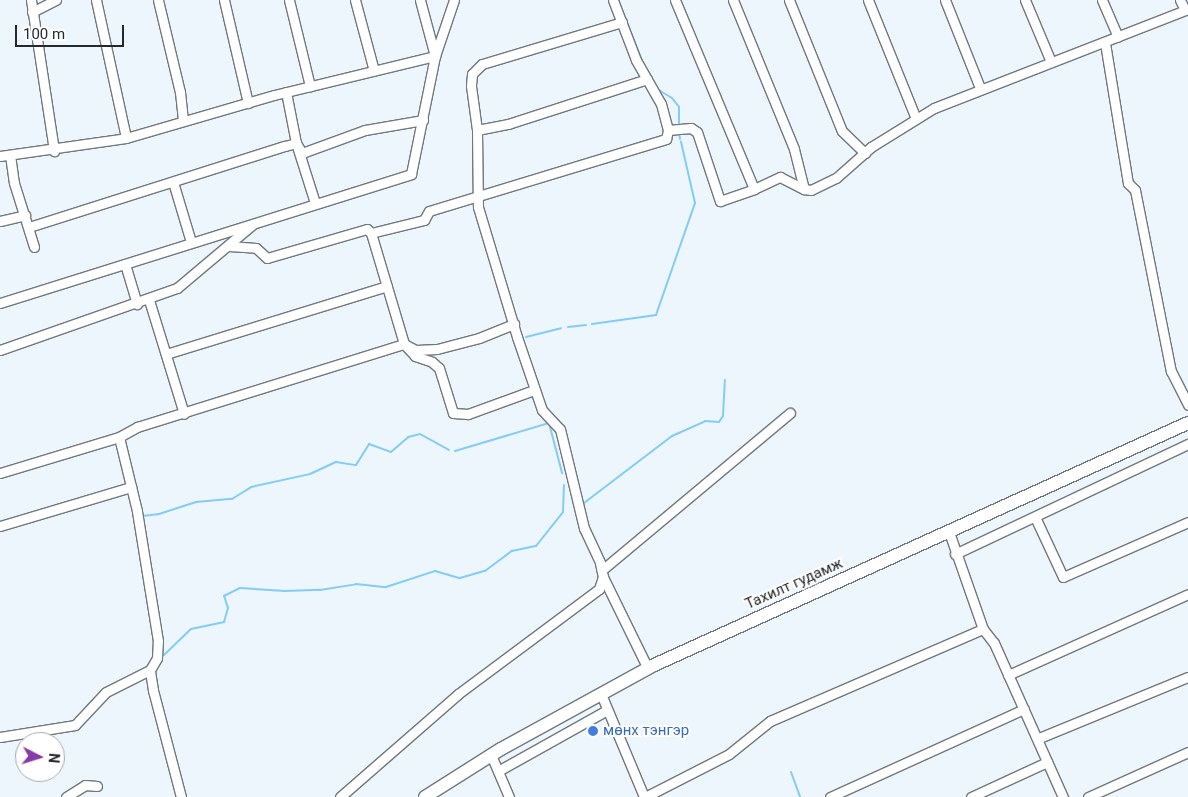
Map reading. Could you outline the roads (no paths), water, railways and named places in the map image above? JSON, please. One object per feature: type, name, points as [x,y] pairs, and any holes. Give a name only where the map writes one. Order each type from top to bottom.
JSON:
[{"type":"main road","name":"Тахилт гудамж","points":[[425,797],[491,755],[648,668],[1188,423]]},
{"type":"street","points":[[31,0],[54,150]]},
{"type":"street","points":[[32,12],[56,0]]},
{"type":"street","points":[[96,0],[126,138]]},
{"type":"street","points":[[158,0],[180,92],[183,120]]},
{"type":"street","points":[[224,0],[248,103]]},
{"type":"street","points":[[289,0],[310,86]]},
{"type":"street","points":[[355,0],[374,71]]},
{"type":"street","points":[[420,0],[435,56]]},
{"type":"street","points":[[0,303],[411,174],[435,56],[454,0]]},
{"type":"street","points":[[229,246],[256,248],[264,252],[267,258],[361,229],[371,233],[424,220],[429,211],[662,141],[668,136],[668,130],[660,99],[636,60],[613,0]]},
{"type":"street","points":[[675,0],[754,189]]},
{"type":"street","points":[[733,0],[794,149],[804,189]]},
{"type":"street","points":[[789,0],[842,132],[865,152]]},
{"type":"street","points":[[868,0],[916,119]]},
{"type":"street","points":[[945,0],[980,88]]},
{"type":"street","points":[[1026,0],[1051,62]]},
{"type":"street","points":[[1102,0],[1118,38]]},
{"type":"street","points":[[668,130],[691,128],[697,132],[720,200],[754,189],[780,177],[804,189],[819,188],[865,152],[916,119],[980,88],[1118,38],[1186,9],[1180,0]]},
{"type":"street","points":[[622,22],[476,66],[471,86],[477,130],[480,195],[478,207],[534,390],[542,410],[560,429],[584,528],[603,574],[648,668]]},
{"type":"street","points":[[1104,43],[1128,183],[1136,190],[1171,371],[1188,405]]},
{"type":"street","points":[[0,156],[54,150],[126,138],[183,120],[286,92],[435,56]]},
{"type":"street","points":[[477,130],[508,124],[647,79]]},
{"type":"street","points":[[286,92],[296,143],[315,203]]},
{"type":"street","points":[[296,143],[302,153],[365,130],[423,120]]},
{"type":"street","points":[[29,227],[296,143]]},
{"type":"street","points":[[10,155],[14,183],[34,247]]},
{"type":"street","points":[[173,182],[191,242]]},
{"type":"street","points":[[0,221],[25,215]]},
{"type":"street","points":[[0,350],[149,300],[177,288],[190,273],[229,246],[253,224]]},
{"type":"street","points":[[371,233],[404,344],[415,356],[436,364],[451,409],[457,415],[468,414],[534,390]]},
{"type":"street","points":[[125,264],[137,304]]},
{"type":"street","points":[[166,354],[387,286]]},
{"type":"street","points":[[149,300],[184,414]]},
{"type":"street","points":[[0,473],[119,438],[137,427],[184,414],[404,344],[416,350],[437,349],[479,338],[514,324]]},
{"type":"street","points":[[340,797],[465,689],[599,588],[603,574],[790,413]]},
{"type":"street","points":[[0,737],[75,725],[106,692],[150,670],[158,658],[158,642],[131,487],[119,438]]},
{"type":"street","points":[[955,554],[1188,444]]},
{"type":"street","points":[[0,526],[131,487]]},
{"type":"street","points":[[1035,517],[1063,578],[1188,522]]},
{"type":"street","points":[[948,532],[983,629],[994,643],[1039,738],[1047,762],[1063,797]]},
{"type":"street","points":[[1008,675],[1188,594]]},
{"type":"street","points":[[601,694],[644,797],[729,754],[770,721],[983,629]]},
{"type":"street","points":[[150,670],[181,797]]},
{"type":"street","points":[[1039,738],[1188,677]]},
{"type":"street","points":[[830,797],[1024,709]]},
{"type":"street","points":[[498,771],[607,710]]},
{"type":"street","points":[[1088,797],[1188,752]]},
{"type":"street","points":[[491,755],[509,797]]},
{"type":"street","points":[[971,797],[1047,762]]},
{"type":"street","points":[[66,797],[85,785],[97,786]]},
{"type":"waterway","points":[[618,0],[645,68]]},
{"type":"waterway","points":[[657,89],[672,98],[679,107],[679,126]]},
{"type":"waterway","points":[[679,131],[680,139]]},
{"type":"waterway","points":[[592,324],[656,315],[695,203],[681,142]]},
{"type":"waterway","points":[[568,327],[586,325]]},
{"type":"waterway","points":[[526,337],[561,328]]},
{"type":"waterway","points":[[584,503],[672,436],[705,421],[719,422],[723,416],[725,380]]},
{"type":"waterway","points":[[455,451],[549,423],[562,473]]},
{"type":"waterway","points":[[143,516],[159,514],[196,502],[232,499],[251,487],[310,474],[336,462],[356,465],[369,444],[391,452],[408,437],[420,434],[449,450]]},
{"type":"waterway","points":[[164,655],[191,629],[224,622],[228,608],[224,596],[240,588],[285,591],[320,590],[356,584],[386,587],[435,571],[460,578],[485,571],[512,551],[536,546],[563,512],[564,485]]},
{"type":"waterway","points":[[791,772],[800,797]]},
{"type":"place","name":"мөнх тэнгэр","points":[[593,731]]}]
